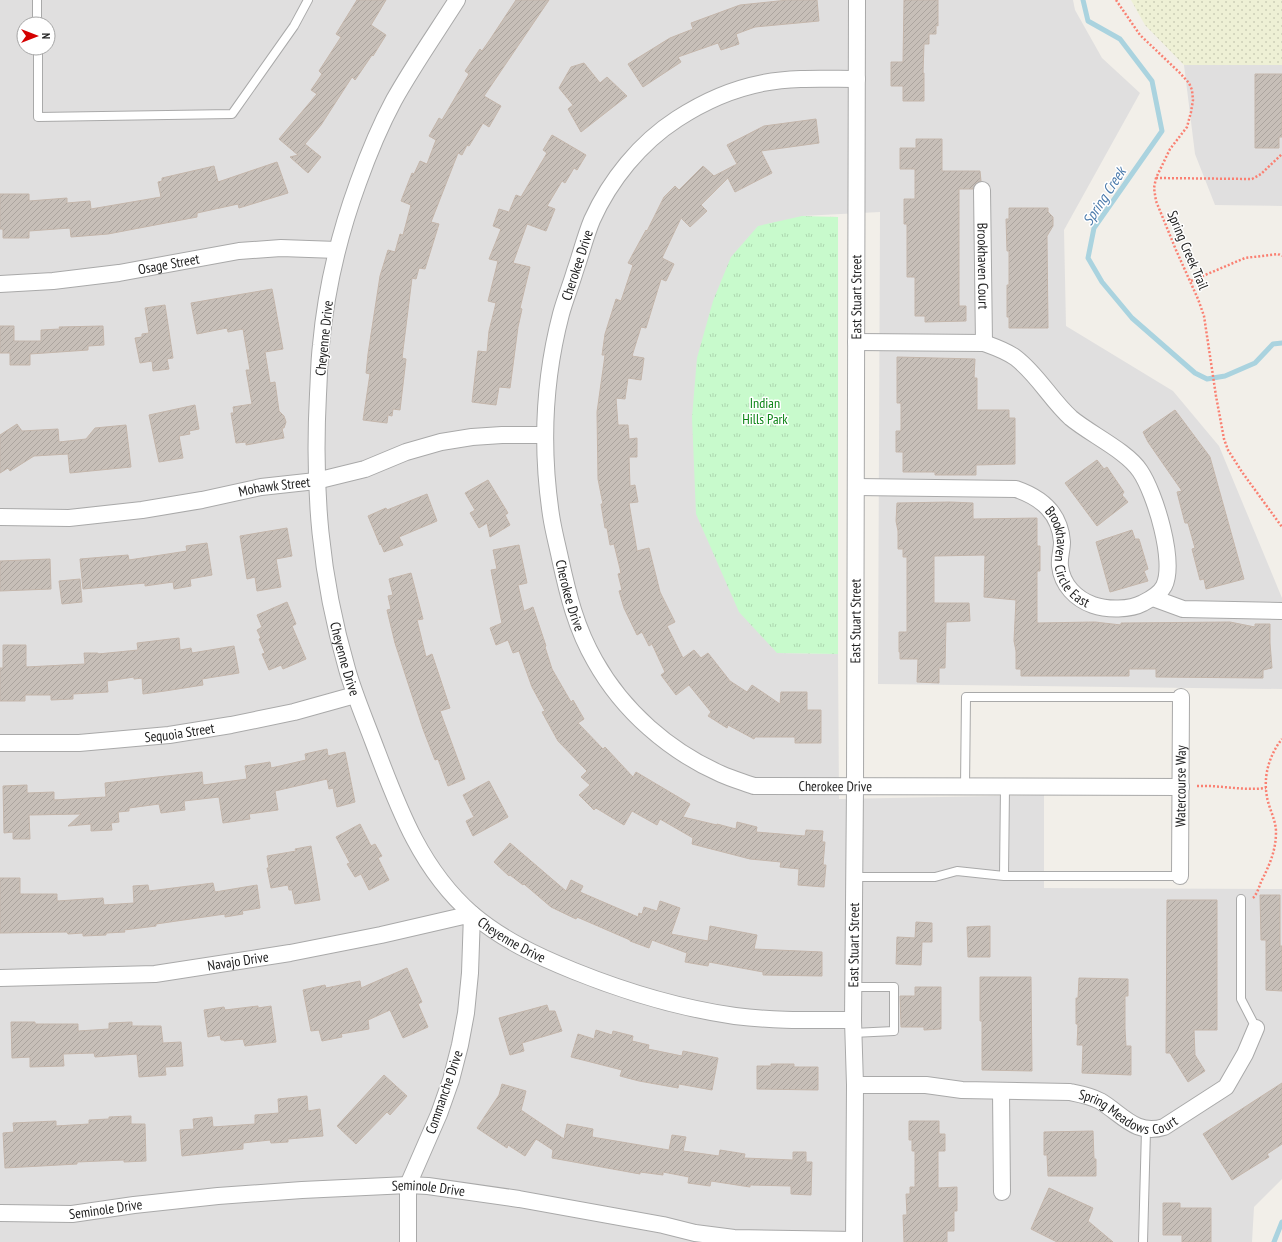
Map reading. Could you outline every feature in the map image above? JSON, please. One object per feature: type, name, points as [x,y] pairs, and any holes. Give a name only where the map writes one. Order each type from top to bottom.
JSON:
[{"type":"street","name":"Cheyenne Drive","points":[[457,0],[395,100],[380,130],[358,182],[337,250],[326,301],[321,346],[316,481],[320,531],[327,583],[337,634],[355,695],[401,815],[416,844],[436,875],[458,900],[472,914],[501,936],[534,954],[604,983],[634,993],[684,1006],[734,1016],[853,1027]]},
{"type":"street","name":"East Stuart Street","points":[[854,1241],[855,1085],[853,987],[857,0]]},
{"type":"street","name":"Cherokee Drive","points":[[857,78],[796,79],[763,83],[731,92],[704,103],[676,119],[656,134],[636,153],[619,174],[603,198],[592,220],[582,247],[562,313],[552,355],[547,397],[545,435],[546,474],[551,516],[570,605],[582,636],[595,661],[612,688],[637,717],[662,739],[693,760],[722,775],[754,786],[1181,787]]},
{"type":"street","name":"Brookhaven Court","points":[[982,190],[984,343]]},
{"type":"street","name":"Osage Street","points":[[0,284],[53,281],[119,273],[239,252],[281,248],[337,250]]},
{"type":"street","points":[[856,342],[984,343],[999,348],[1015,357],[1027,368],[1056,404],[1072,418],[1129,459],[1145,479],[1154,500],[1168,560],[1168,574],[1165,586],[1153,598],[1183,609],[1282,611]]},
{"type":"street","name":"Mohawk Street","points":[[0,517],[70,518],[142,510],[202,500],[261,487],[316,481],[365,469],[406,452],[441,442],[502,434],[545,435]]},
{"type":"street","name":"Brookhaven Circle East","points":[[856,487],[1009,488],[1031,494],[1044,503],[1052,512],[1059,526],[1062,542],[1060,566],[1064,581],[1073,594],[1080,600],[1094,606],[1124,609],[1138,606],[1153,598]]},
{"type":"street","name":"Sequoia Street","points":[[0,743],[79,743],[169,735],[231,725],[278,715],[355,695]]},
{"type":"street","name":"Watercourse Way","points":[[1180,876],[1181,697]]},
{"type":"street","name":"Navajo Drive","points":[[0,978],[155,974],[290,953],[381,935],[472,914]]},
{"type":"street","name":"Commanche Drive","points":[[408,1242],[408,1184],[439,1114],[451,1080],[460,1044],[466,1013],[470,973],[472,914]]},
{"type":"street","name":"Spring Meadows Court","points":[[855,1085],[926,1085],[962,1090],[1070,1092],[1099,1100],[1132,1123],[1146,1130],[1156,1129],[1164,1127],[1226,1087],[1245,1054],[1256,1028]]},
{"type":"street","points":[[1001,1091],[1002,1192]]},
{"type":"street","name":"Seminole Drive","points":[[0,1213],[72,1214],[134,1205],[218,1196],[408,1184],[546,1203],[663,1225],[695,1233],[734,1238],[854,1241]]},
{"type":"lane","points":[[37,0],[38,16]]},
{"type":"lane","points":[[38,56],[38,117],[232,114],[294,26],[308,0]]},
{"type":"lane","points":[[965,787],[966,697],[1181,697]]},
{"type":"lane","points":[[1004,876],[1005,787]]},
{"type":"lane","points":[[854,877],[935,877],[957,871],[1004,876],[1180,876]]},
{"type":"lane","points":[[1241,899],[1241,999],[1256,1028]]},
{"type":"lane","points":[[853,987],[894,987],[894,1031],[853,1027]]},
{"type":"lane","points":[[1143,1242],[1146,1130]]},
{"type":"path","name":"Spring Creek Trail","points":[[1116,0],[1140,35],[1179,72],[1189,83],[1192,90],[1193,100],[1187,127],[1170,150],[1156,178],[1154,188],[1156,201],[1204,316],[1221,428],[1228,450],[1282,527]]},
{"type":"path","points":[[1156,178],[1252,179],[1261,174],[1282,154]]},
{"type":"path","points":[[1190,281],[1245,258],[1278,254],[1282,256]]},
{"type":"path","points":[[1241,899],[1254,898],[1273,854],[1276,832],[1274,817],[1267,798],[1266,775],[1271,755],[1282,739]]},
{"type":"path","points":[[1181,787],[1211,786],[1245,790],[1266,788]]},
{"type":"shaded area","points":[[0,0],[1073,0],[1075,10],[1102,58],[1140,93],[1064,230],[1066,326],[1173,391],[1219,446],[1282,598],[1282,689],[878,684],[880,212],[802,216],[777,653],[838,654],[839,799],[1044,795],[1044,888],[1282,889],[1282,1179],[1254,1207],[1252,1242],[0,1242]]},
{"type":"shaded area","points":[[1184,65],[1282,65],[1282,206],[1215,205],[1195,154]]},
{"type":"green space","points":[[1131,0],[1282,0],[1282,65],[1184,65],[1145,25]]},
{"type":"green space","name":"Indian Hills Park","points":[[802,216],[838,217],[838,654],[777,653],[739,612],[696,514],[692,417],[697,358],[713,301],[731,257],[758,226]]},
{"type":"building","points":[[357,0],[386,0],[371,25],[386,35],[373,56],[372,55],[355,80],[352,77],[321,125],[305,144],[321,157],[308,173],[290,157],[298,155],[279,139],[317,94],[311,90],[322,74],[319,71],[341,37],[336,34]]},
{"type":"building","points":[[516,0],[549,0],[484,96],[501,106],[489,127],[483,123],[469,146],[467,145],[462,155],[458,153],[431,222],[439,224],[425,269],[419,268],[416,279],[412,278],[402,358],[406,359],[400,410],[393,409],[392,416],[388,415],[387,423],[363,420],[370,374],[366,373],[368,354],[380,276],[388,250],[395,252],[400,234],[403,235],[411,205],[401,201],[412,173],[414,174],[420,161],[427,164],[436,140],[429,136],[439,118],[442,120],[469,74],[465,71],[480,49],[482,51]]},
{"type":"building","points":[[788,0],[817,0],[819,21],[755,27],[736,34],[739,44],[721,50],[718,43],[678,57],[681,62],[643,87],[628,64],[670,38],[693,29],[691,23],[740,5]]},
{"type":"building","points":[[904,0],[938,0],[938,26],[936,25],[936,34],[929,34],[929,44],[924,44],[924,101],[903,101],[903,86],[891,86],[891,62],[903,62]]},
{"type":"building","points":[[584,63],[600,83],[607,77],[627,96],[581,132],[568,109],[573,105],[559,88],[571,67]]},
{"type":"building","points":[[1255,74],[1282,74],[1282,137],[1279,137],[1279,148],[1255,148]]},
{"type":"building","points":[[816,119],[819,143],[761,151],[772,173],[735,192],[728,178],[701,205],[707,211],[690,227],[681,218],[662,258],[674,264],[666,281],[661,279],[646,328],[641,327],[632,356],[644,358],[641,380],[628,378],[625,399],[616,398],[618,425],[628,425],[629,439],[637,438],[637,457],[629,457],[630,486],[635,485],[638,502],[629,503],[637,551],[649,548],[660,592],[675,622],[667,626],[683,658],[694,650],[701,658],[708,653],[730,681],[747,692],[752,685],[780,704],[781,692],[807,692],[807,710],[821,710],[821,743],[795,743],[795,737],[755,737],[754,739],[728,725],[727,728],[708,716],[711,712],[689,685],[676,695],[661,675],[665,672],[652,644],[649,646],[642,632],[637,635],[624,608],[619,591],[622,590],[618,574],[621,573],[614,544],[610,545],[607,528],[605,528],[601,504],[603,504],[598,479],[597,412],[605,355],[602,355],[605,334],[616,299],[621,301],[633,265],[628,263],[646,230],[647,231],[664,197],[675,186],[679,190],[703,166],[714,176],[737,164],[727,145],[764,126]]},
{"type":"building","points":[[552,135],[586,155],[577,170],[574,168],[565,183],[562,181],[547,206],[555,209],[546,231],[527,224],[513,263],[530,267],[520,308],[522,309],[518,327],[510,388],[499,387],[496,405],[472,402],[478,351],[487,352],[489,331],[496,303],[488,301],[498,261],[489,259],[501,229],[493,226],[499,209],[509,212],[516,195],[521,197],[547,153],[543,150]]},
{"type":"building","points":[[916,139],[942,139],[942,171],[980,171],[981,181],[977,182],[973,189],[959,189],[959,306],[966,306],[966,321],[925,322],[925,316],[915,316],[915,277],[907,277],[907,224],[904,224],[904,199],[915,199],[915,169],[900,169],[900,148],[916,148]]},
{"type":"building","points":[[277,162],[288,193],[239,208],[238,204],[197,213],[197,217],[108,234],[71,237],[70,228],[29,231],[29,238],[3,238],[3,229],[0,229],[0,194],[29,194],[29,201],[67,198],[67,203],[90,201],[91,209],[161,197],[158,182],[162,181],[162,178],[214,166],[218,182]]},
{"type":"building","points":[[1009,208],[1048,208],[1048,212],[1053,217],[1053,226],[1047,236],[1048,328],[1009,328],[1009,317],[1007,317],[1007,285],[1009,285],[1009,251],[1007,251],[1006,219],[1009,219]]},
{"type":"building","points":[[272,289],[283,349],[265,352],[270,383],[275,382],[279,411],[284,416],[286,422],[284,428],[282,428],[284,438],[246,445],[246,442],[236,443],[231,413],[234,413],[233,407],[252,404],[246,370],[250,370],[243,329],[228,332],[227,328],[197,334],[191,303]]},
{"type":"building","points":[[165,305],[173,358],[167,359],[169,369],[153,371],[152,361],[140,363],[135,338],[142,337],[142,334],[149,333],[145,308]]},
{"type":"building","points":[[0,326],[14,326],[14,341],[41,341],[41,330],[60,329],[59,327],[103,326],[104,345],[88,346],[88,350],[30,354],[30,365],[10,365],[10,353],[0,353]]},
{"type":"building","points":[[897,357],[975,359],[974,378],[977,378],[977,410],[1009,410],[1009,418],[1015,418],[1015,464],[976,465],[976,475],[935,475],[935,472],[903,472],[903,452],[896,452],[896,431],[901,431],[901,403],[897,403]]},
{"type":"building","points":[[195,405],[199,429],[189,431],[190,434],[179,436],[183,458],[159,462],[149,415]]},
{"type":"building","points":[[1175,410],[1210,457],[1244,579],[1206,589],[1204,579],[1200,580],[1192,549],[1195,548],[1188,523],[1185,523],[1177,492],[1182,491],[1148,442],[1143,432]]},
{"type":"building","points":[[17,424],[22,431],[58,429],[59,442],[86,439],[95,428],[126,425],[131,467],[70,473],[68,454],[34,456],[10,471],[8,468],[0,473],[0,435]]},
{"type":"building","points":[[1097,460],[1104,469],[1107,467],[1124,492],[1122,495],[1128,502],[1097,526],[1065,483]]},
{"type":"building","points":[[488,480],[508,513],[505,515],[510,525],[490,537],[487,523],[479,528],[470,513],[475,510],[465,493]]},
{"type":"building","points":[[427,494],[437,521],[399,537],[403,545],[384,552],[368,516],[386,508],[387,510]]},
{"type":"building","points":[[897,503],[973,503],[973,519],[1037,518],[1037,546],[1040,546],[1040,571],[1037,571],[1037,623],[1095,622],[1121,625],[1121,623],[1230,622],[1255,627],[1255,624],[1270,624],[1272,668],[1263,670],[1263,678],[1156,677],[1156,669],[1129,669],[1129,676],[1021,676],[1021,669],[1016,669],[1016,651],[1014,641],[1016,600],[984,597],[985,555],[934,556],[934,603],[969,603],[970,621],[946,622],[945,668],[939,668],[939,683],[917,682],[918,659],[900,659],[899,652],[899,632],[907,632],[907,557],[903,557],[903,549],[898,549],[898,531],[896,521]]},
{"type":"building","points":[[287,528],[292,556],[276,559],[281,587],[257,591],[255,577],[247,579],[240,536]]},
{"type":"building","points":[[1132,530],[1135,539],[1139,539],[1148,569],[1144,571],[1148,581],[1110,592],[1096,542]]},
{"type":"building","points":[[207,543],[212,575],[190,579],[191,586],[174,589],[173,582],[145,586],[145,583],[83,589],[80,559],[128,555],[129,560],[187,551],[186,546]]},
{"type":"building","points":[[519,545],[527,583],[518,585],[524,611],[533,607],[552,669],[571,702],[573,700],[584,719],[578,723],[603,749],[605,747],[633,777],[636,772],[690,804],[683,817],[736,829],[737,822],[757,827],[756,832],[805,836],[806,830],[823,831],[822,842],[825,842],[823,865],[826,865],[824,887],[798,885],[799,869],[780,867],[781,862],[750,859],[692,844],[693,838],[660,819],[657,825],[632,811],[624,825],[596,808],[594,810],[579,795],[590,785],[581,777],[587,771],[558,741],[542,712],[545,711],[532,687],[519,651],[513,653],[508,640],[496,645],[490,628],[502,623],[491,570],[497,569],[493,550]]},
{"type":"building","points":[[50,559],[51,589],[0,591],[0,561]]},
{"type":"building","points":[[411,573],[423,619],[417,620],[426,657],[432,654],[450,708],[440,711],[465,779],[448,786],[438,759],[435,760],[423,729],[395,643],[387,610],[391,609],[388,596],[393,595],[389,579]]},
{"type":"building","points":[[80,579],[82,602],[62,604],[59,581]]},
{"type":"building","points":[[287,602],[296,624],[292,626],[306,659],[283,669],[281,665],[269,670],[262,654],[265,653],[257,630],[262,627],[257,615]]},
{"type":"building","points":[[179,638],[180,650],[191,648],[192,653],[234,646],[239,673],[202,679],[203,685],[143,694],[142,678],[134,679],[134,677],[107,681],[108,692],[73,694],[73,699],[51,700],[51,695],[25,695],[25,701],[0,701],[0,668],[3,668],[3,645],[26,645],[26,667],[85,664],[84,653],[98,654],[138,650],[137,643]]},
{"type":"building","points":[[327,749],[328,756],[345,752],[355,802],[337,807],[333,788],[329,789],[327,779],[275,791],[278,810],[249,814],[250,819],[223,823],[219,797],[184,801],[185,810],[161,813],[159,804],[129,808],[129,811],[118,812],[119,822],[111,823],[112,830],[91,831],[91,824],[68,826],[81,814],[29,815],[30,839],[13,839],[13,832],[4,833],[3,786],[27,785],[27,793],[54,792],[54,800],[106,797],[105,783],[202,772],[203,785],[247,779],[245,766],[270,762],[271,768],[306,760],[305,754]]},
{"type":"building","points":[[489,781],[508,817],[473,836],[466,821],[474,817],[463,795]]},
{"type":"building","points":[[360,824],[371,846],[375,844],[382,856],[378,858],[389,880],[369,890],[361,874],[355,877],[347,864],[350,863],[336,837]]},
{"type":"building","points":[[510,843],[566,891],[571,880],[583,886],[580,892],[638,917],[639,913],[642,914],[644,907],[657,911],[660,901],[680,908],[671,934],[708,941],[710,926],[757,935],[754,949],[822,952],[822,976],[763,975],[763,972],[709,962],[708,966],[685,962],[687,953],[652,940],[649,948],[577,917],[576,919],[551,907],[524,884],[523,885],[510,875],[509,876],[494,862]]},
{"type":"building","points":[[311,846],[320,900],[295,904],[292,890],[289,890],[288,885],[271,888],[267,868],[269,868],[267,856],[296,851],[295,849]]},
{"type":"building","points":[[0,878],[20,878],[20,894],[57,894],[57,901],[103,898],[104,905],[134,903],[133,886],[148,885],[149,891],[213,883],[215,892],[257,885],[260,908],[242,911],[243,914],[225,917],[225,914],[156,924],[156,926],[124,930],[125,932],[106,933],[106,935],[83,936],[83,933],[68,934],[67,932],[0,933]]},
{"type":"building","points":[[1260,895],[1280,895],[1282,991],[1266,990],[1266,940],[1261,940]]},
{"type":"building","points":[[1167,900],[1217,900],[1217,1030],[1194,1030],[1195,1055],[1205,1071],[1188,1082],[1170,1053],[1166,1053]]},
{"type":"building","points":[[916,922],[932,923],[932,942],[922,942],[921,965],[896,964],[897,937],[915,938]]},
{"type":"building","points":[[990,926],[990,957],[968,957],[967,927]]},
{"type":"building","points":[[407,968],[422,1002],[418,1004],[428,1027],[403,1038],[390,1010],[368,1020],[369,1029],[341,1034],[342,1037],[322,1041],[319,1030],[311,1031],[303,990],[325,985],[326,988],[360,981],[361,988]]},
{"type":"building","points":[[980,977],[1031,977],[1032,1071],[982,1070]]},
{"type":"building","points":[[1079,978],[1128,979],[1128,996],[1125,996],[1125,1029],[1126,1046],[1131,1046],[1131,1075],[1082,1073],[1083,1045],[1077,1045],[1078,1024],[1076,1024],[1076,998],[1078,998]]},
{"type":"building","points":[[915,987],[941,987],[941,1029],[924,1030],[924,1027],[901,1027],[900,996],[915,996]]},
{"type":"building","points":[[547,1005],[549,1011],[555,1011],[562,1031],[522,1043],[524,1051],[510,1055],[499,1018]]},
{"type":"building","points":[[258,1006],[258,1008],[271,1006],[276,1042],[245,1046],[243,1039],[224,1041],[221,1040],[220,1035],[208,1037],[204,1010],[224,1007],[225,1010]]},
{"type":"building","points":[[11,1022],[35,1022],[35,1024],[78,1024],[78,1031],[109,1029],[109,1023],[132,1022],[132,1026],[161,1026],[163,1043],[181,1042],[183,1066],[165,1067],[166,1075],[139,1077],[137,1054],[95,1057],[94,1053],[63,1054],[64,1066],[30,1067],[30,1057],[12,1058]]},
{"type":"building","points":[[596,1030],[612,1035],[613,1031],[633,1036],[632,1041],[649,1045],[648,1049],[682,1056],[683,1051],[718,1058],[712,1090],[679,1084],[678,1088],[639,1081],[620,1076],[622,1070],[571,1057],[578,1034],[594,1039]]},
{"type":"building","points":[[771,1064],[794,1064],[794,1067],[818,1067],[818,1090],[757,1089],[757,1066],[771,1066]]},
{"type":"building","points":[[384,1075],[407,1096],[390,1115],[387,1112],[356,1144],[337,1126]]},
{"type":"building","points":[[1282,1083],[1282,1144],[1267,1154],[1269,1157],[1232,1180],[1203,1134]]},
{"type":"building","points":[[502,1084],[526,1091],[521,1110],[564,1139],[567,1124],[593,1129],[592,1137],[669,1150],[672,1135],[686,1137],[683,1151],[719,1156],[720,1150],[745,1154],[744,1158],[793,1160],[793,1152],[806,1152],[806,1162],[812,1162],[811,1195],[791,1194],[791,1186],[750,1185],[750,1187],[711,1181],[710,1186],[688,1183],[689,1177],[663,1172],[663,1175],[640,1172],[640,1174],[552,1158],[553,1150],[536,1139],[525,1156],[508,1145],[507,1148],[477,1128],[499,1095]]},
{"type":"building","points":[[307,1096],[308,1111],[320,1109],[323,1136],[288,1139],[288,1142],[271,1143],[270,1140],[243,1143],[243,1149],[182,1156],[180,1130],[194,1129],[193,1119],[212,1117],[213,1127],[255,1124],[255,1115],[279,1113],[278,1099]]},
{"type":"building","points":[[131,1116],[131,1124],[145,1124],[146,1161],[124,1162],[124,1160],[77,1162],[77,1164],[5,1168],[3,1133],[14,1132],[13,1123],[56,1121],[56,1126],[89,1124],[89,1120]]},
{"type":"building","points":[[909,1121],[939,1121],[939,1134],[945,1134],[945,1151],[938,1151],[938,1188],[957,1187],[957,1211],[954,1211],[954,1231],[947,1231],[947,1242],[904,1242],[903,1215],[907,1215],[906,1194],[910,1194],[910,1187],[915,1187],[915,1151],[912,1151],[912,1140],[909,1140]]},
{"type":"building","points":[[1093,1131],[1096,1176],[1048,1176],[1047,1155],[1044,1155],[1044,1132]]},
{"type":"building","points":[[1049,1188],[1093,1208],[1088,1221],[1113,1242],[1057,1242],[1031,1229]]},
{"type":"building","points":[[1163,1203],[1180,1203],[1180,1208],[1211,1208],[1211,1242],[1182,1242],[1182,1235],[1163,1235]]},
{"type":"waterway","name":"Spring Creek","points":[[1083,0],[1088,21],[1120,39],[1152,81],[1162,131],[1094,228],[1088,258],[1102,282],[1132,318],[1195,373],[1207,379],[1225,376],[1255,363],[1273,344],[1282,343]]},
{"type":"waterway","name":"Spring Creek","points":[[1274,1242],[1282,1222]]}]
